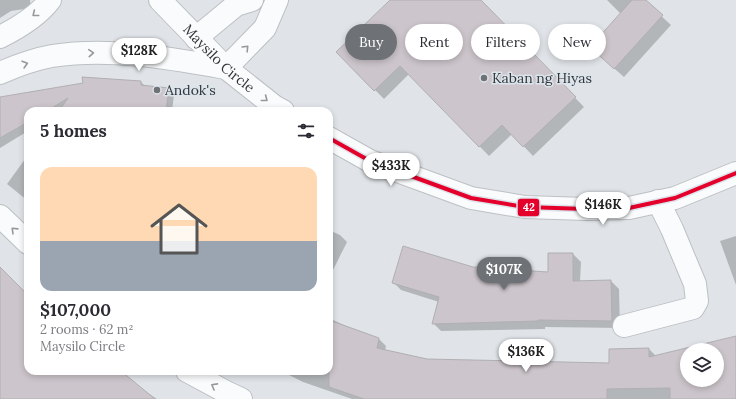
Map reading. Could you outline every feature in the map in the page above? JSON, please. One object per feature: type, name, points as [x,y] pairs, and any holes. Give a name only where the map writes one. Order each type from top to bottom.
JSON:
[{"type":"main road","points":[[0,37],[18,28],[47,5],[50,0]]},
{"type":"main road","name":"Maysilo Circle","points":[[160,0],[226,68],[276,107]]},
{"type":"main road","points":[[196,38],[236,5],[252,0]]},
{"type":"main road","points":[[0,73],[14,67],[52,56],[97,52],[162,57],[226,68],[265,28],[277,0]]},
{"type":"main road","points":[[333,140],[370,161],[471,198],[525,207],[586,209],[629,208],[675,198],[736,173]]},
{"type":"main road","points":[[624,326],[694,308],[696,301],[695,284],[672,229],[658,202]]},
{"type":"main road","points":[[0,216],[24,239]]},
{"type":"main road","points":[[194,375],[241,399]]},
{"type":"building","name":"Kaban ng Hiyas","points":[[390,0],[481,0],[505,24],[471,24],[471,60],[540,60],[576,97],[523,147],[502,125],[479,147],[400,66],[374,91],[336,52],[345,43],[345,60],[397,60],[397,24],[365,24]]},
{"type":"building","points":[[632,0],[646,0],[663,15],[614,69],[604,60],[606,60],[606,29]]},
{"type":"building","points":[[82,77],[141,81],[141,85],[169,88],[167,107],[62,107],[68,98],[53,107],[24,107],[24,124],[0,138],[0,97],[83,83]]},
{"type":"building","points":[[403,246],[473,267],[548,272],[548,253],[573,253],[573,281],[611,280],[612,321],[538,320],[432,324],[439,297],[392,283]]},
{"type":"building","points":[[0,267],[24,291],[24,375],[126,375],[155,399],[0,399]]},
{"type":"building","points":[[333,321],[379,338],[377,348],[427,359],[609,363],[609,349],[649,348],[649,357],[680,350],[680,387],[724,387],[724,343],[707,343],[736,336],[736,399],[670,399],[670,388],[607,389],[607,399],[364,399],[329,387],[329,375],[333,375]]},
{"type":"transit line","name":"42","points":[[333,140],[370,161],[471,198],[525,207],[586,209],[629,208],[675,198],[736,173]]},
{"type":"place","name":"Kaban ng Hiyas","points":[[484,78]]},
{"type":"place","name":"Andok's","points":[[157,90]]}]
